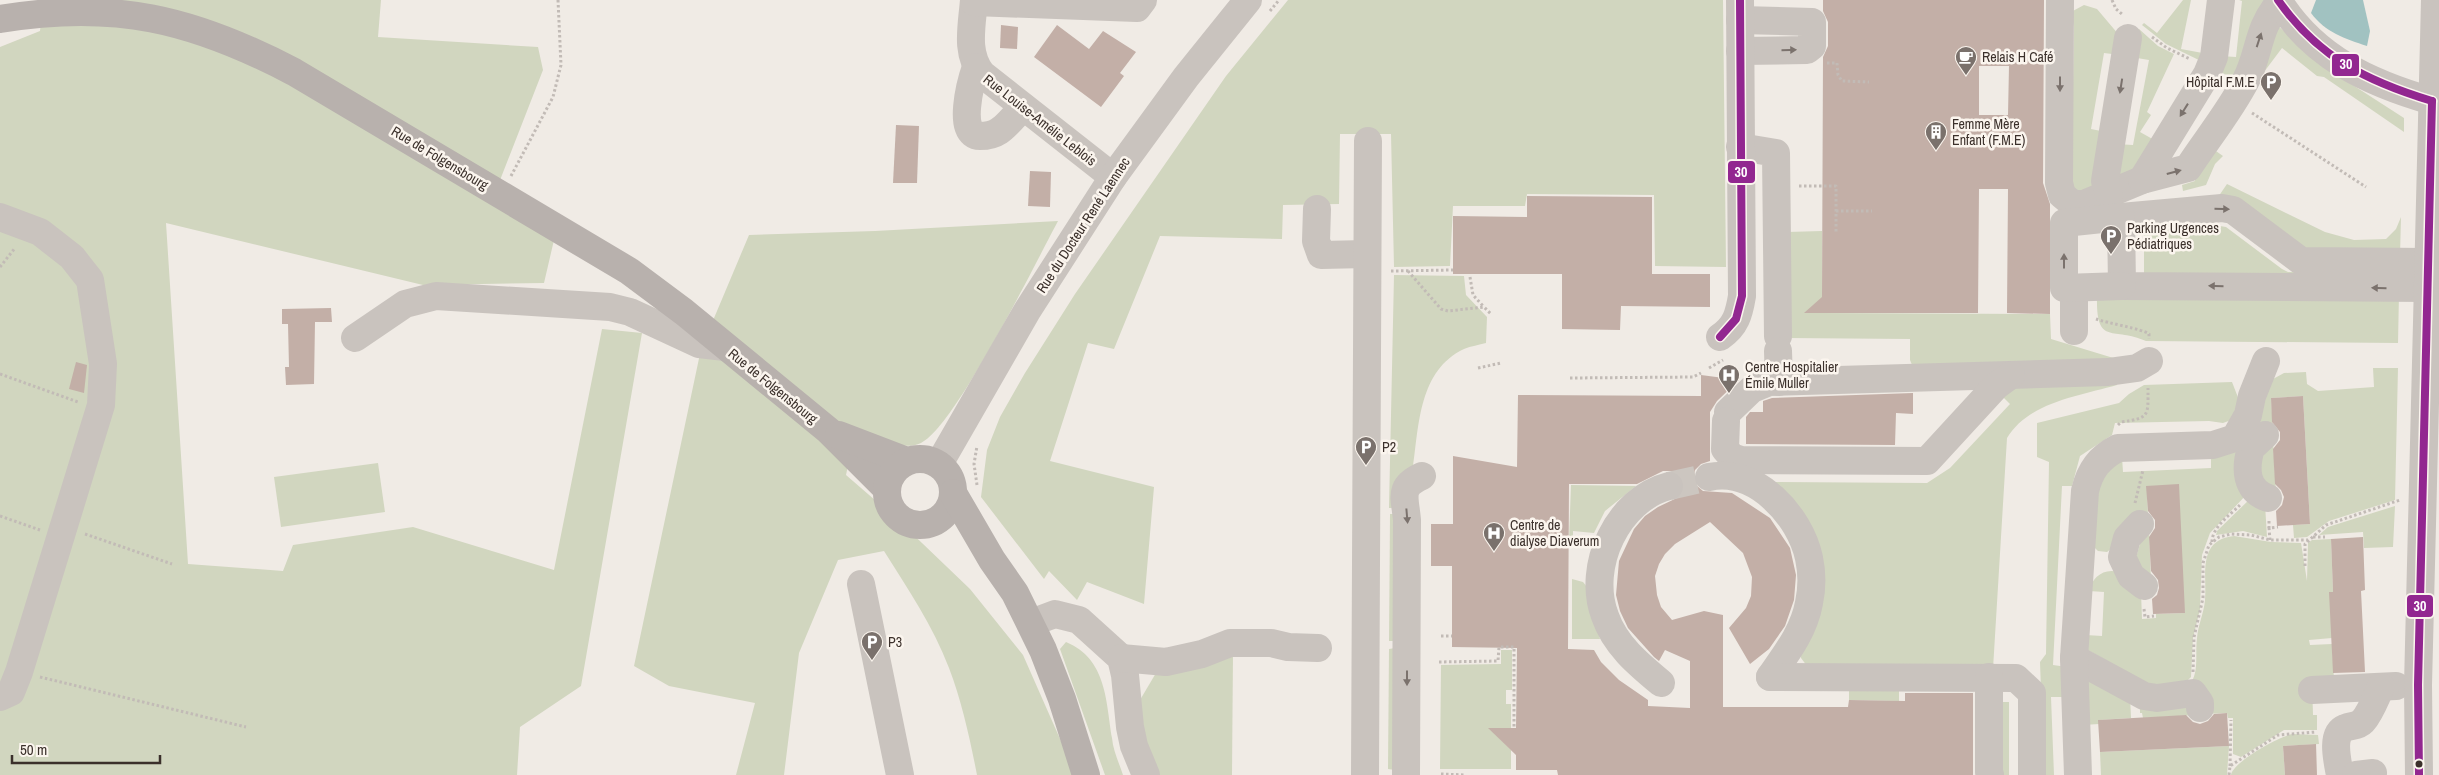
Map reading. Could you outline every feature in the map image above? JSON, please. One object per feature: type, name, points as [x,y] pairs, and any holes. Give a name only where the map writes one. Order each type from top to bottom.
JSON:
[{"type":"main road","name":"Rue de Folgensbourg","points":[[0,19],[59,10],[122,11],[174,20],[210,32],[250,49],[294,72],[629,271],[684,312],[828,431],[887,489]]},
{"type":"main road","name":"Rue de Folgensbourg","points":[[828,431],[906,461]]},
{"type":"main road","points":[[966,492],[950,505],[943,515],[933,522],[920,525],[906,522],[895,514],[888,502],[887,489],[890,479],[906,461],[917,458],[928,459],[939,464],[947,472],[952,482],[966,492],[992,560],[1015,593],[1030,623],[1062,699],[1086,775]]},
{"type":"main road","points":[[933,522],[992,560]]},
{"type":"street","points":[[974,1],[1086,3],[1137,8],[1143,0]]},
{"type":"street","points":[[2060,0],[2059,183],[2062,195],[2073,205],[2228,209],[2233,210],[2301,261],[2431,262]]},
{"type":"street","points":[[2221,0],[2214,56],[2207,74],[2142,180],[2115,206],[2064,223],[2064,288],[2122,286],[2431,262]]},
{"type":"street","points":[[2419,775],[2418,685],[2430,520],[2432,101],[2435,0]]},
{"type":"street","name":"Rue Louise-Amélie Leblois","points":[[974,1],[970,50],[976,67],[982,74],[1112,177]]},
{"type":"street","points":[[2142,180],[2188,168],[2247,79],[2260,34],[2278,1],[2300,31],[2334,60],[2389,87],[2432,101]]},
{"type":"street","name":"Rue du Docteur René Laennec","points":[[939,464],[1027,311],[1112,177],[1186,77],[1257,7]]},
{"type":"street","points":[[1720,337],[1730,330],[1736,320],[1742,296],[1743,267],[1740,147],[1740,51],[1740,10],[1812,22],[1812,46],[1807,50],[1740,51]]},
{"type":"street","points":[[2122,286],[2115,206],[2105,181],[2135,30]]},
{"type":"street","points":[[976,67],[971,83],[967,124],[973,134],[984,136],[998,132],[1023,107]]},
{"type":"street","points":[[1365,775],[1368,141]]},
{"type":"street","points":[[1740,147],[1776,153],[1778,382]]},
{"type":"street","points":[[1317,210],[1316,241],[1321,255],[1367,254]]},
{"type":"street","points":[[0,217],[40,232],[72,257],[90,280],[103,364],[101,405],[19,672],[11,692],[0,697]]},
{"type":"street","points":[[2074,292],[2084,325]]},
{"type":"street","points":[[355,338],[405,304],[436,296],[610,307],[630,312],[699,344],[725,347]]},
{"type":"street","points":[[2261,494],[2248,477],[2251,440],[2248,415],[2252,396],[2266,361]]},
{"type":"street","points":[[2032,775],[2032,693],[2016,678],[1770,677],[1791,648],[1802,626],[1809,605],[1812,586],[1810,559],[1804,541],[1792,521],[1775,500],[1740,469],[1725,449],[1727,417],[1752,389],[1769,382],[2108,372],[2137,368],[2149,363]]},
{"type":"street","points":[[1710,477],[1740,469],[1927,461],[1996,386],[2011,375]]},
{"type":"street","points":[[2078,775],[2074,658],[2087,482],[2097,462],[2105,454],[2118,448],[2213,445],[2251,440]]},
{"type":"street","points":[[1406,775],[1408,520],[1404,492],[1410,482],[1422,476]]},
{"type":"street","points":[[1661,683],[1635,661],[1618,642],[1604,615],[1601,594],[1601,566],[1607,541],[1620,521],[1653,490],[1669,486]]},
{"type":"street","points":[[2138,517],[2127,538],[2122,557],[2126,570],[2144,586]]},
{"type":"street","points":[[2080,570],[2122,557]]},
{"type":"street","points":[[860,584],[900,775]]},
{"type":"street","points":[[1030,623],[1055,614],[1078,620],[1120,658],[1125,675],[1130,727],[1134,746],[1146,775]]},
{"type":"street","points":[[1120,658],[1166,662],[1202,654],[1230,642],[1271,643],[1288,647],[1318,648]]},
{"type":"street","points":[[2074,658],[2144,696],[2190,702]]},
{"type":"street","points":[[1989,678],[1988,772],[1990,775]]},
{"type":"street","points":[[2312,690],[2418,685]]},
{"type":"street","points":[[2340,775],[2336,740],[2344,728],[2358,725],[2365,719],[2381,687]]},
{"type":"path","points":[[502,194],[553,97],[561,65],[558,0]]},
{"type":"path","points":[[1257,7],[1279,0]]},
{"type":"path","points":[[2112,0],[2116,9],[2135,30],[2196,62]]},
{"type":"path","points":[[1832,63],[1837,63],[1838,75],[1842,81],[1869,82]]},
{"type":"path","points":[[2245,108],[2366,187]]},
{"type":"path","points":[[1791,186],[1836,186],[1836,233]]},
{"type":"path","points":[[1836,211],[1872,211]]},
{"type":"path","points":[[1453,270],[1408,271],[1441,309],[1448,311],[1484,307]]},
{"type":"path","points":[[1470,277],[1474,295],[1491,314]]},
{"type":"path","points":[[2084,325],[2144,330],[2149,334],[2148,413],[2141,419],[2121,422],[2118,425],[2118,433]]},
{"type":"path","points":[[1478,368],[1501,364]]},
{"type":"path","points":[[1570,378],[1693,377],[1701,373]]},
{"type":"path","points":[[0,374],[87,405],[101,405]]},
{"type":"path","points":[[966,492],[975,478],[974,464],[981,438]]},
{"type":"path","points":[[2138,517],[2136,496],[2142,473]]},
{"type":"path","points":[[2212,542],[2213,534],[2217,528],[2261,494]]},
{"type":"path","points":[[2305,566],[2305,547],[2308,540],[2326,525],[2400,500]]},
{"type":"path","points":[[0,516],[172,564]]},
{"type":"path","points":[[2270,540],[2269,528],[2278,527]]},
{"type":"path","points":[[2190,702],[2194,637],[2203,598],[2203,563],[2206,550],[2219,537],[2231,534],[2251,535],[2270,540],[2308,540]]},
{"type":"path","points":[[2312,537],[2325,537]]},
{"type":"path","points":[[2147,617],[2154,616]]},
{"type":"path","points":[[1441,636],[1452,636]]},
{"type":"path","points":[[1439,662],[1498,661],[1498,647],[1514,647],[1514,727]]},
{"type":"path","points":[[19,672],[246,727]]},
{"type":"path","points":[[2229,775],[2230,720]]},
{"type":"path","points":[[2230,766],[2278,735],[2317,732]]},
{"type":"path","points":[[1441,774],[1466,775]]},
{"type":"green space","points":[[43,0],[381,0],[378,37],[538,47],[543,70],[495,193],[554,240],[544,283],[423,285],[166,223],[188,564],[283,571],[293,545],[413,527],[554,570],[602,329],[642,333],[581,686],[520,727],[517,775],[0,775],[0,47],[40,31]]},
{"type":"green space","points":[[1288,0],[1723,0],[1726,267],[1655,266],[1654,195],[1527,194],[1525,206],[1453,206],[1450,266],[1394,267],[1391,134],[1340,134],[1339,204],[1283,205],[1282,239],[1160,236],[1114,349],[1088,343],[1050,461],[1154,487],[1144,604],[1087,582],[1077,600],[1049,571],[1044,579],[981,497],[987,450],[1000,417],[1025,373],[1075,294],[1226,76]]},
{"type":"green space","points":[[2183,0],[2191,0],[2181,49],[2208,54],[2205,63],[2166,44],[2142,25],[2144,23],[2157,33]]},
{"type":"green space","points":[[2239,0],[2264,0],[2265,2],[2236,80],[2215,69],[2220,56],[2236,57],[2242,1]]},
{"type":"green space","points":[[2084,5],[2097,9],[2119,35],[2120,55],[2104,53],[2091,129],[2106,132],[2097,190],[2071,197],[2074,27],[2071,12]]},
{"type":"green space","points":[[2278,26],[2331,71],[2404,118],[2404,132],[2324,77],[2317,76],[2282,48],[2258,80]]},
{"type":"green space","points":[[2139,29],[2158,46],[2174,54],[2147,112],[2151,115],[2140,132],[2156,141],[2136,174],[2118,181],[2116,144],[2133,145],[2149,60],[2131,57]]},
{"type":"green space","points":[[2213,149],[2223,156],[2215,164],[2206,185],[2183,191],[2182,185],[2195,181],[2193,171]]},
{"type":"green space","points":[[2227,184],[2325,232],[2354,240],[2386,239],[2396,229],[2401,217],[2400,256],[2303,256],[2214,203]]},
{"type":"green space","points":[[1058,221],[994,341],[954,407],[936,431],[921,443],[905,446],[888,443],[855,432],[846,475],[898,520],[970,589],[1023,655],[1068,757],[1073,775],[977,775],[962,707],[943,652],[884,551],[838,560],[799,653],[784,775],[736,775],[755,703],[669,686],[634,666],[701,349],[749,235],[875,231]]},
{"type":"green space","points":[[2226,227],[2288,272],[2400,272],[2144,280],[2144,230]]},
{"type":"green space","points":[[1822,231],[1822,313],[2050,314],[2051,339],[2120,360],[1915,372],[1910,360],[1910,339],[1786,338],[1787,232]]},
{"type":"green space","points":[[1394,275],[1464,276],[1466,295],[1487,317],[1486,343],[1464,349],[1449,358],[1438,370],[1430,384],[1420,417],[1412,472],[1402,508],[1389,508]]},
{"type":"green space","points":[[2399,293],[2398,343],[2146,341],[2103,329],[2097,313],[2097,297]]},
{"type":"green space","points":[[2373,368],[2398,368],[2395,500],[2329,521],[2307,537],[2294,538],[2293,525],[2310,524],[2303,396],[2271,398],[2273,429],[2247,435],[2273,379],[2284,373],[2306,372],[2307,384],[2318,391],[2374,387]]},
{"type":"green space","points":[[2118,379],[2117,385],[2071,397],[2041,408],[2016,426],[2007,438],[1993,669],[1807,666],[1801,658],[1799,648],[1817,602],[1774,482],[1927,483],[1950,468],[2010,404],[1999,393],[2008,386]]},
{"type":"green space","points":[[2232,382],[2239,400],[2234,419],[2223,423],[2209,421],[2115,423],[2112,435],[2080,456],[2072,486],[2062,486],[2053,665],[2067,667],[2065,697],[2051,697],[2054,775],[2044,775],[2040,662],[2046,654],[2049,462],[2037,457],[2037,423],[2119,403],[2144,385]]},
{"type":"green space","points":[[2273,441],[2276,493],[2254,478],[2255,456]]},
{"type":"green space","points":[[2238,449],[2248,493],[2210,533],[2202,555],[2200,609],[2193,638],[2191,677],[2187,681],[2160,691],[2088,650],[2086,635],[2102,636],[2104,592],[2089,591],[2090,586],[2099,575],[2108,571],[2118,572],[2141,592],[2142,619],[2156,618],[2156,614],[2185,613],[2147,486],[2148,518],[2107,552],[2098,551],[2093,546],[2096,485],[2122,457],[2123,472],[2211,468],[2211,453]]},
{"type":"green space","points":[[378,463],[385,512],[281,527],[274,477]]},
{"type":"green space","points":[[1571,485],[1636,486],[1605,511],[1594,533],[1573,531],[1573,540],[1569,540]]},
{"type":"green space","points":[[2252,497],[2265,504],[2267,537],[2243,531],[2216,535],[2217,531]]},
{"type":"green space","points":[[2395,506],[2393,547],[2364,548],[2363,532],[2319,535],[2328,527]]},
{"type":"green space","points":[[1390,514],[1403,514],[1395,641],[1389,641]]},
{"type":"green space","points":[[2149,529],[2151,581],[2133,568],[2144,530]]},
{"type":"green space","points":[[2234,536],[2271,542],[2301,543],[2307,581],[2308,543],[2312,540],[2331,539],[2333,592],[2330,592],[2332,638],[2309,640],[2310,645],[2332,644],[2334,680],[2312,681],[2313,715],[2317,715],[2317,730],[2284,730],[2241,757],[2233,754],[2233,718],[2228,718],[2227,713],[2206,714],[2191,683],[2196,667],[2196,644],[2204,605],[2206,560],[2214,544],[2222,539]]},
{"type":"green space","points":[[1572,579],[1583,582],[1587,587],[1600,639],[1572,639]]},
{"type":"green space","points":[[1066,642],[1080,650],[1090,659],[1097,670],[1106,696],[1114,747],[1123,775],[1105,775],[1060,649]]},
{"type":"green space","points":[[1395,648],[1395,770],[1388,769],[1389,649]]},
{"type":"green space","points":[[1501,650],[1512,650],[1512,690],[1506,690],[1506,704],[1511,704],[1511,728],[1489,728],[1511,750],[1511,769],[1440,769],[1441,665],[1501,664]]},
{"type":"green space","points":[[1233,654],[1232,775],[1159,775],[1145,743],[1140,700],[1156,673]]},
{"type":"green space","points":[[2089,680],[2130,696],[2131,718],[2099,720],[2099,724],[2083,725],[2084,685]]},
{"type":"green space","points":[[1899,685],[1899,701],[1849,700],[1849,686]]},
{"type":"green space","points":[[1996,702],[2009,702],[2009,775],[1999,775]]},
{"type":"green space","points":[[2183,704],[2195,715],[2143,718],[2142,713],[2140,713],[2140,705]]},
{"type":"green space","points":[[2292,734],[2318,735],[2319,744],[2283,746],[2285,775],[2231,775],[2247,757],[2267,745]]},
{"type":"green space","points":[[2229,746],[2227,775],[2101,775],[2100,752]]},
{"type":"water","points":[[2316,0],[2363,0],[2370,31],[2367,46],[2329,30],[2317,20],[2311,13]]},
{"type":"building","name":"Femme Mère Enfant (F.M.E)","points":[[1823,0],[2044,0],[2043,183],[2050,204],[2050,314],[2007,313],[2008,189],[1979,189],[1978,313],[1804,313],[1822,297],[1823,57],[1828,46],[1828,22],[1823,11]],"holes":[[[1979,66],[2009,66],[2008,115],[1979,115]]]},
{"type":"building","points":[[1001,25],[1018,27],[1017,49],[1000,48]]},
{"type":"building","points":[[1057,25],[1089,49],[1103,31],[1136,52],[1120,73],[1124,76],[1101,107],[1034,57]]},
{"type":"building","points":[[896,125],[919,126],[917,183],[893,183]]},
{"type":"building","points":[[1030,171],[1051,172],[1050,207],[1028,206]]},
{"type":"building","points":[[1527,196],[1652,197],[1652,274],[1710,274],[1710,307],[1621,306],[1620,330],[1562,329],[1562,274],[1453,274],[1453,216],[1527,217]]},
{"type":"building","points":[[331,308],[332,322],[315,322],[314,384],[286,385],[285,367],[289,367],[288,324],[282,324],[282,309]]},
{"type":"building","points":[[76,362],[87,365],[84,393],[69,389]]},
{"type":"building","points":[[1701,375],[1739,380],[1717,401],[1710,412],[1710,461],[1701,464],[1695,470],[1693,478],[1696,485],[1703,491],[1732,493],[1770,518],[1790,548],[1796,575],[1794,600],[1785,626],[1769,649],[1750,664],[1729,628],[1746,608],[1751,596],[1752,577],[1743,553],[1710,522],[1675,544],[1665,554],[1659,564],[1655,576],[1657,595],[1661,607],[1672,620],[1704,611],[1723,615],[1723,707],[1848,707],[1849,700],[1905,701],[1905,693],[1973,693],[1973,775],[1558,775],[1557,770],[1516,770],[1516,755],[1488,728],[1516,728],[1517,648],[1452,647],[1452,566],[1431,566],[1431,524],[1453,524],[1453,456],[1517,467],[1518,395],[1701,396]],"holes":[[[1663,471],[1672,471],[1679,474],[1684,481],[1684,489],[1681,496],[1658,507],[1645,516],[1634,529],[1619,561],[1616,595],[1620,611],[1628,628],[1654,657],[1659,661],[1665,650],[1690,661],[1690,708],[1648,706],[1648,700],[1619,680],[1601,662],[1594,650],[1568,649],[1569,484],[1637,484]]]},
{"type":"building","points":[[1913,393],[1913,414],[1896,413],[1895,445],[1746,444],[1746,417],[1750,412],[1763,412],[1763,401],[1772,398]]},
{"type":"building","points":[[2303,396],[2310,524],[2277,526],[2276,511],[2282,505],[2284,497],[2281,490],[2275,484],[2273,449],[2280,440],[2280,432],[2272,422],[2271,398]]},
{"type":"building","points":[[2179,484],[2185,613],[2153,614],[2152,599],[2157,595],[2159,588],[2158,580],[2151,571],[2149,537],[2155,528],[2155,520],[2148,511],[2146,486]]},
{"type":"building","points":[[2363,537],[2365,590],[2361,591],[2365,672],[2333,673],[2329,592],[2333,592],[2331,539]]},
{"type":"building","points":[[2227,713],[2229,746],[2100,752],[2098,720],[2186,715],[2193,722],[2200,724],[2208,721],[2214,714]]},
{"type":"building","points":[[2316,744],[2317,775],[2285,775],[2283,746]]},
{"type":"tunnel","points":[[1669,486],[1709,477]]},
{"type":"transit line","name":"30","points":[[1720,337],[1736,319],[1742,296],[1740,0]]},
{"type":"transit line","name":"30","points":[[2278,0],[2293,20],[2310,37],[2345,64],[2386,85],[2432,101]]},
{"type":"transit line","name":"30","points":[[2419,775],[2418,685],[2432,101]]},
{"type":"place","name":"Relais H Café","points":[[1966,76]]},
{"type":"place","name":"Hôpital F.M.E","points":[[2271,101]]},
{"type":"place","name":"Femme Mère Enfant (F.M.E)","points":[[1936,151]]},
{"type":"place","name":"Parking Urgences Pédiatriques","points":[[2111,255]]},
{"type":"place","name":"Centre Hospitalier Émile Muller","points":[[1729,394]]},
{"type":"place","name":"P2","points":[[1366,466]]},
{"type":"place","name":"Centre de dialyse Diaverum","points":[[1494,552]]},
{"type":"place","name":"P3","points":[[872,661]]}]
